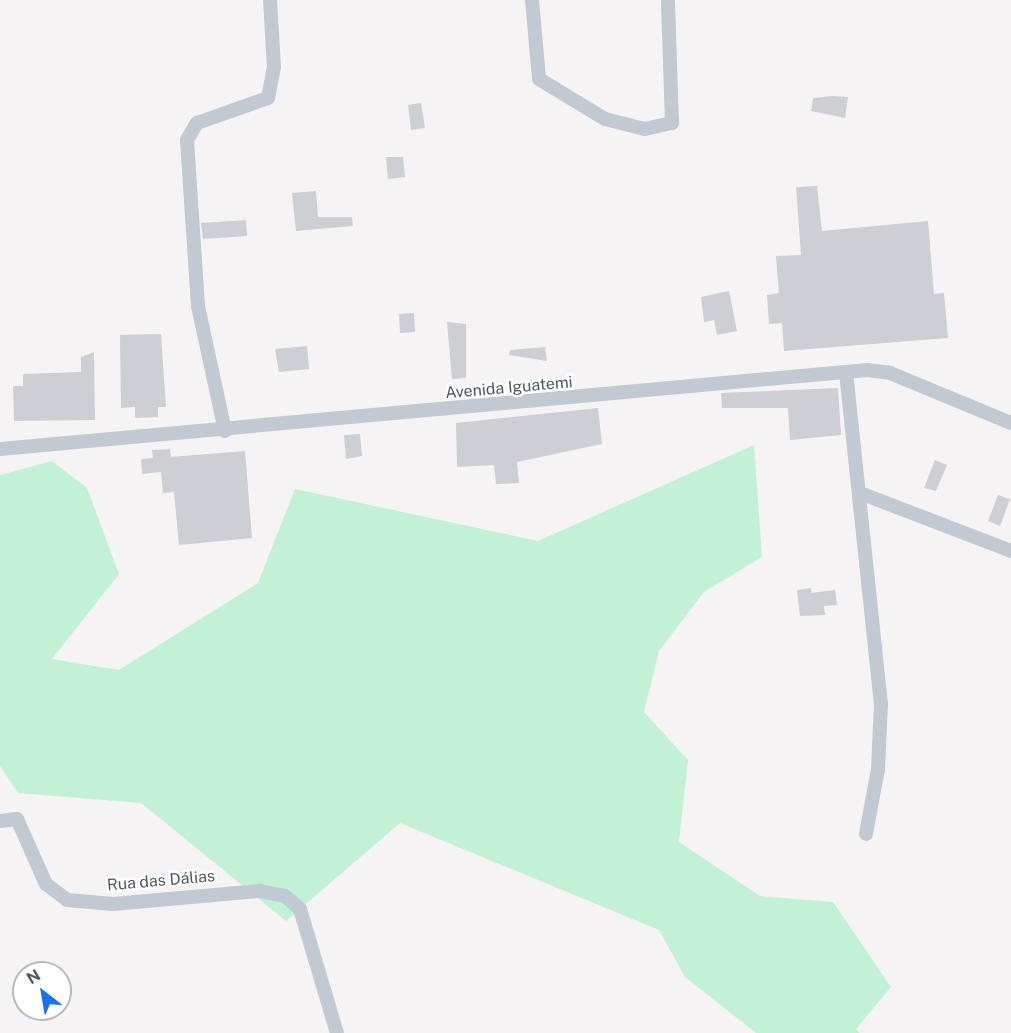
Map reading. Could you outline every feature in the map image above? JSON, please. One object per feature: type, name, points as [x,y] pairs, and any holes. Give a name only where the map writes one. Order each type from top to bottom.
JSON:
[{"type":"street","points":[[225,431],[198,306],[187,140],[197,123],[268,98],[274,67],[270,0]]},
{"type":"street","points":[[532,0],[539,80],[605,119],[645,129],[672,123],[668,0]]},
{"type":"street","points":[[846,372],[881,703],[878,769],[866,834]]},
{"type":"street","name":"Avenida Iguatemi","points":[[0,449],[225,431],[846,372],[890,373],[1011,423]]},
{"type":"street","points":[[860,493],[1011,551]]},
{"type":"street","name":"Rua das Dálias","points":[[0,821],[17,819],[46,884],[67,900],[113,904],[260,891],[285,896],[300,909],[311,939],[337,1033]]},
{"type":"green space","points":[[754,445],[762,557],[704,592],[659,651],[644,712],[688,760],[679,842],[760,896],[833,902],[891,987],[856,1029],[860,1033],[756,1033],[685,977],[659,930],[400,823],[286,921],[141,803],[18,793],[0,766],[0,475],[52,461],[87,488],[119,574],[52,659],[119,670],[258,583],[295,489],[538,541]]},
{"type":"building","points":[[848,97],[845,118],[811,111],[813,98]]},
{"type":"building","points":[[421,103],[425,128],[411,130],[408,105]]},
{"type":"building","points":[[386,157],[403,157],[405,177],[388,179]]},
{"type":"building","points":[[817,186],[822,231],[928,221],[934,294],[944,293],[948,338],[784,351],[782,323],[769,324],[767,295],[779,293],[776,256],[801,255],[796,187]]},
{"type":"building","points":[[316,191],[318,217],[352,217],[353,226],[296,231],[292,193]]},
{"type":"building","points":[[246,220],[247,236],[203,239],[201,223]]},
{"type":"building","points":[[729,291],[737,331],[717,335],[714,320],[704,322],[701,297]]},
{"type":"building","points":[[414,313],[415,332],[400,333],[399,314]]},
{"type":"building","points":[[447,322],[466,324],[466,378],[452,379]]},
{"type":"building","points":[[161,334],[166,407],[158,407],[158,417],[135,418],[135,407],[121,408],[120,335]]},
{"type":"building","points":[[307,346],[309,369],[279,372],[275,349]]},
{"type":"building","points":[[545,347],[547,361],[509,355],[510,350]]},
{"type":"building","points":[[94,352],[95,420],[14,421],[13,386],[23,386],[23,374],[81,372],[81,357]]},
{"type":"building","points":[[838,388],[841,435],[790,440],[788,408],[722,408],[721,393]]},
{"type":"building","points":[[598,408],[602,444],[517,462],[519,483],[496,484],[494,465],[457,467],[456,423]]},
{"type":"building","points":[[360,434],[362,456],[346,459],[344,435]]},
{"type":"building","points":[[170,449],[171,457],[245,451],[252,538],[179,545],[174,492],[163,493],[161,472],[142,474],[141,459],[153,458],[152,450]]},
{"type":"building","points":[[935,460],[947,465],[936,491],[924,488]]},
{"type":"building","points":[[998,495],[1010,499],[1000,526],[988,521]]},
{"type":"building","points":[[811,588],[811,593],[835,590],[837,605],[824,606],[825,615],[800,616],[797,590]]}]
